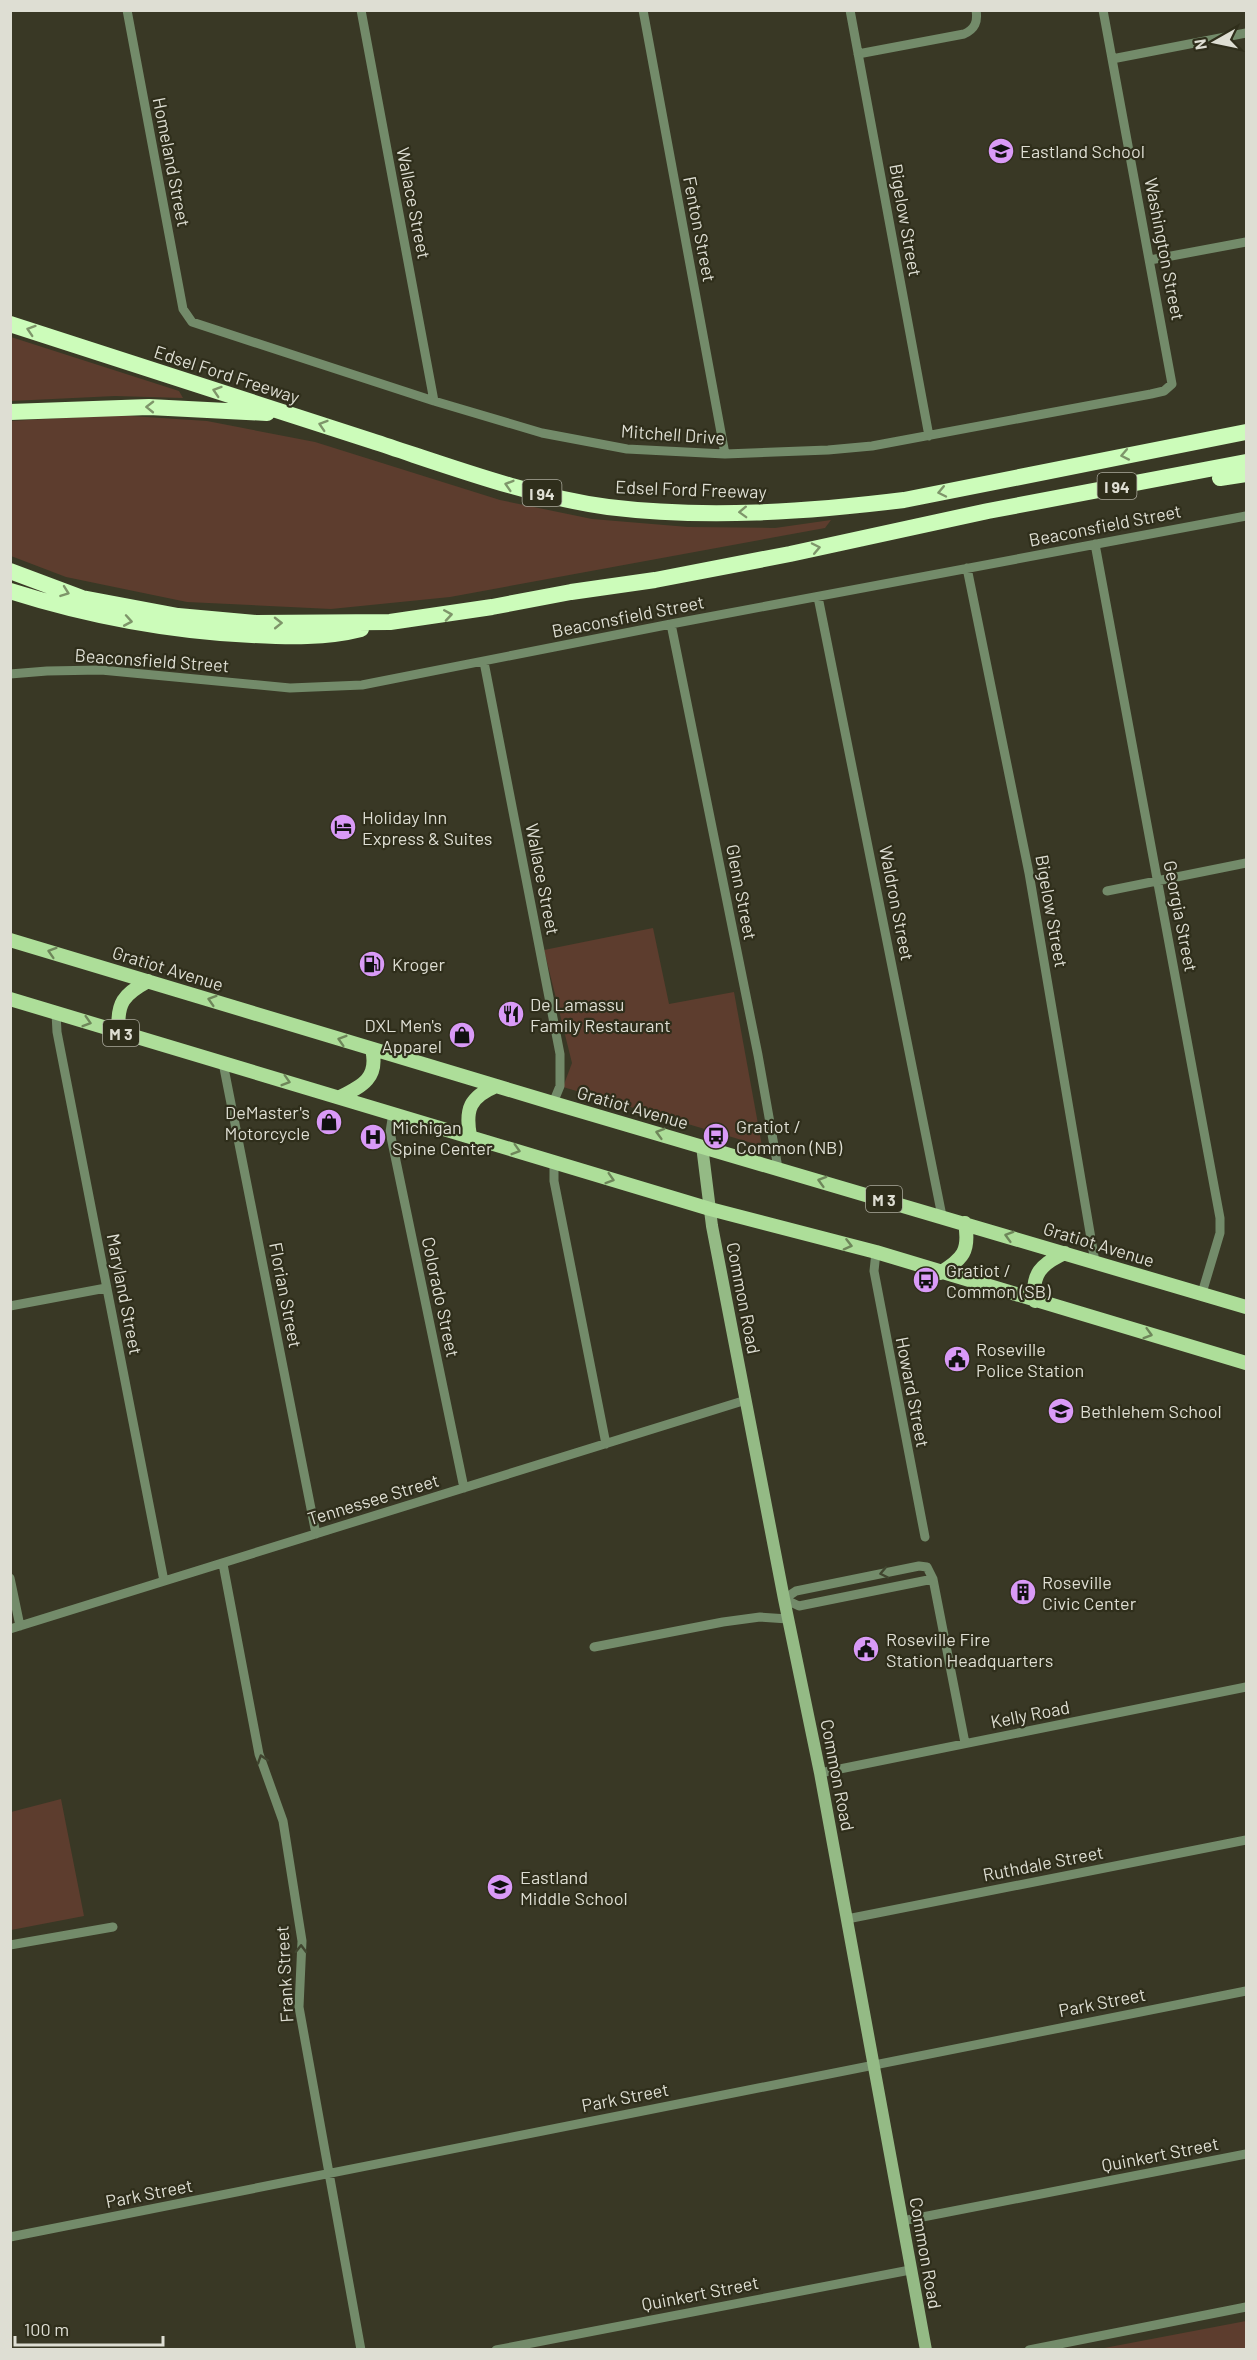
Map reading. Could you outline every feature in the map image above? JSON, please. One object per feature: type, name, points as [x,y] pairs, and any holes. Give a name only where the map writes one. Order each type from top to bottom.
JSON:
[{"type":"highway","name":"Edsel Ford Freeway","points":[[10,324],[515,487],[606,506],[671,512],[802,511],[904,500],[1246,432]]},
{"type":"highway","points":[[10,412],[149,407],[292,415]]},
{"type":"highway","points":[[1182,444],[1246,422]]},
{"type":"highway","name":"I 94","points":[[10,571],[82,598],[178,616],[256,623],[390,622],[655,580],[790,554],[988,511],[1246,462]]},
{"type":"highway","points":[[988,511],[1089,501],[1246,474]]},
{"type":"highway","points":[[10,591],[113,618],[216,633],[272,636],[335,635],[390,622]]},
{"type":"main road","name":"Gratiot Avenue","points":[[10,940],[1246,1307]]},
{"type":"main road","points":[[119,1032],[118,1011],[121,1002],[136,988],[148,981]]},
{"type":"main road","name":"M 3","points":[[10,999],[710,1209],[876,1252],[1246,1363]]},
{"type":"main road","points":[[340,1097],[356,1089],[370,1077],[374,1063],[372,1049]]},
{"type":"main road","points":[[470,1136],[467,1123],[470,1106],[484,1091],[496,1086]]},
{"type":"main road","points":[[940,1273],[952,1266],[965,1251],[967,1243],[965,1223]]},
{"type":"main road","points":[[1035,1301],[1034,1281],[1038,1273],[1052,1259],[1065,1253]]},
{"type":"street","name":"Homeland Street","points":[[128,10],[183,309],[188,319]]},
{"type":"street","name":"Wallace Street","points":[[361,10],[434,401]]},
{"type":"street","name":"Fenton Street","points":[[643,10],[725,454]]},
{"type":"street","name":"Bigelow Street","points":[[850,10],[929,436]]},
{"type":"street","points":[[858,54],[964,34],[973,28],[977,18],[976,10]]},
{"type":"street","name":"Washington Street","points":[[1103,10],[1172,376],[1172,384],[1169,387]]},
{"type":"street","points":[[1112,59],[1246,33]]},
{"type":"street","points":[[1150,260],[1246,242]]},
{"type":"street","name":"Mitchell Drive","points":[[188,319],[198,325],[434,401],[542,433],[627,449],[725,454],[872,446],[1151,394],[1169,387]]},
{"type":"street","name":"Beaconsfield Street","points":[[10,674],[101,670],[310,688],[362,685],[671,624],[1246,516]]},
{"type":"street","name":"Georgia Street","points":[[1095,544],[1221,1224],[1202,1293]]},
{"type":"street","name":"Bigelow Street","points":[[967,568],[1029,873],[1095,1262]]},
{"type":"street","name":"Waldron Street","points":[[818,597],[942,1216]]},
{"type":"street","name":"Glenn Street","points":[[671,624],[758,1055],[778,1168]]},
{"type":"street","name":"Wallace Street","points":[[484,662],[560,1054],[560,1086],[553,1103]]},
{"type":"street","points":[[1107,891],[1246,863]]},
{"type":"street","name":"Maryland Street","points":[[56,1013],[57,1032],[164,1581]]},
{"type":"street","name":"Florian Street","points":[[223,1063],[316,1534]]},
{"type":"street","name":"Colorado Street","points":[[393,1113],[390,1132],[464,1488]]},
{"type":"street","name":"Common Road","points":[[702,1146],[712,1226],[820,1773],[926,2349]]},
{"type":"street","points":[[554,1162],[555,1188],[606,1444]]},
{"type":"street","name":"Howard Street","points":[[876,1252],[874,1271],[925,1537]]},
{"type":"street","points":[[10,1306],[106,1288]]},
{"type":"street","name":"Tennessee Street","points":[[15,1627],[746,1400]]},
{"type":"street","name":"Frank Street","points":[[223,1564],[259,1754],[283,1821],[302,1941],[299,2007],[361,2349]]},
{"type":"street","points":[[784,1599],[796,1591],[919,1566],[927,1567],[933,1579],[965,1743]]},
{"type":"street","points":[[10,1578],[15,1627]]},
{"type":"street","points":[[784,1599],[799,1606],[933,1579]]},
{"type":"street","points":[[594,1647],[723,1622],[760,1617],[788,1619]]},
{"type":"street","name":"Kelly Road","points":[[820,1773],[1246,1687]]},
{"type":"street","name":"Ruthdale Street","points":[[847,1919],[1246,1839]]},
{"type":"street","points":[[10,1945],[113,1927]]},
{"type":"street","name":"Park Street","points":[[10,2237],[1246,1991]]},
{"type":"street","name":"Quinkert Street","points":[[902,2221],[1246,2154]]},
{"type":"street","name":"Quinkert Street","points":[[496,2349],[910,2270]]},
{"type":"street","points":[[1029,2349],[1069,2345],[1246,2307]]},
{"type":"shaded area","points":[[11,337],[179,391],[183,398],[115,396],[11,401]]},
{"type":"shaded area","points":[[116,415],[207,421],[315,442],[500,500],[592,519],[688,527],[775,528],[831,520],[825,528],[450,597],[331,609],[187,602],[66,577],[11,556],[10,421]]},
{"type":"shaded area","points":[[653,928],[669,1004],[734,992],[762,1146],[563,1087],[572,1063],[544,950]]},
{"type":"shaded area","points":[[61,1799],[84,1916],[11,1930],[11,1812]]},
{"type":"shaded area","points":[[1246,2321],[1246,2349],[1099,2349]]},
{"type":"place","name":"Eastland School","points":[[1001,151]]},
{"type":"place","name":"Holiday Inn Express & Suites","points":[[343,827]]},
{"type":"place","name":"Kroger","points":[[372,964]]},
{"type":"place","name":"De Lamassu Family Restaurant","points":[[511,1014]]},
{"type":"place","name":"DXL Men's Apparel","points":[[462,1035]]},
{"type":"place","name":"DeMaster's Motorcycle","points":[[329,1122]]},
{"type":"place","name":"Gratiot / Common (NB)","points":[[716,1136]]},
{"type":"place","name":"Michigan Spine Center","points":[[373,1137]]},
{"type":"place","name":"Gratiot / Common (SB)","points":[[926,1280]]},
{"type":"place","name":"Roseville Police Station","points":[[957,1359]]},
{"type":"place","name":"Bethlehem School","points":[[1061,1411]]},
{"type":"place","name":"Roseville Civic Center","points":[[1023,1592]]},
{"type":"place","name":"Roseville Fire Station Headquarters","points":[[866,1649]]},
{"type":"place","name":"Eastland Middle School","points":[[500,1887]]}]
